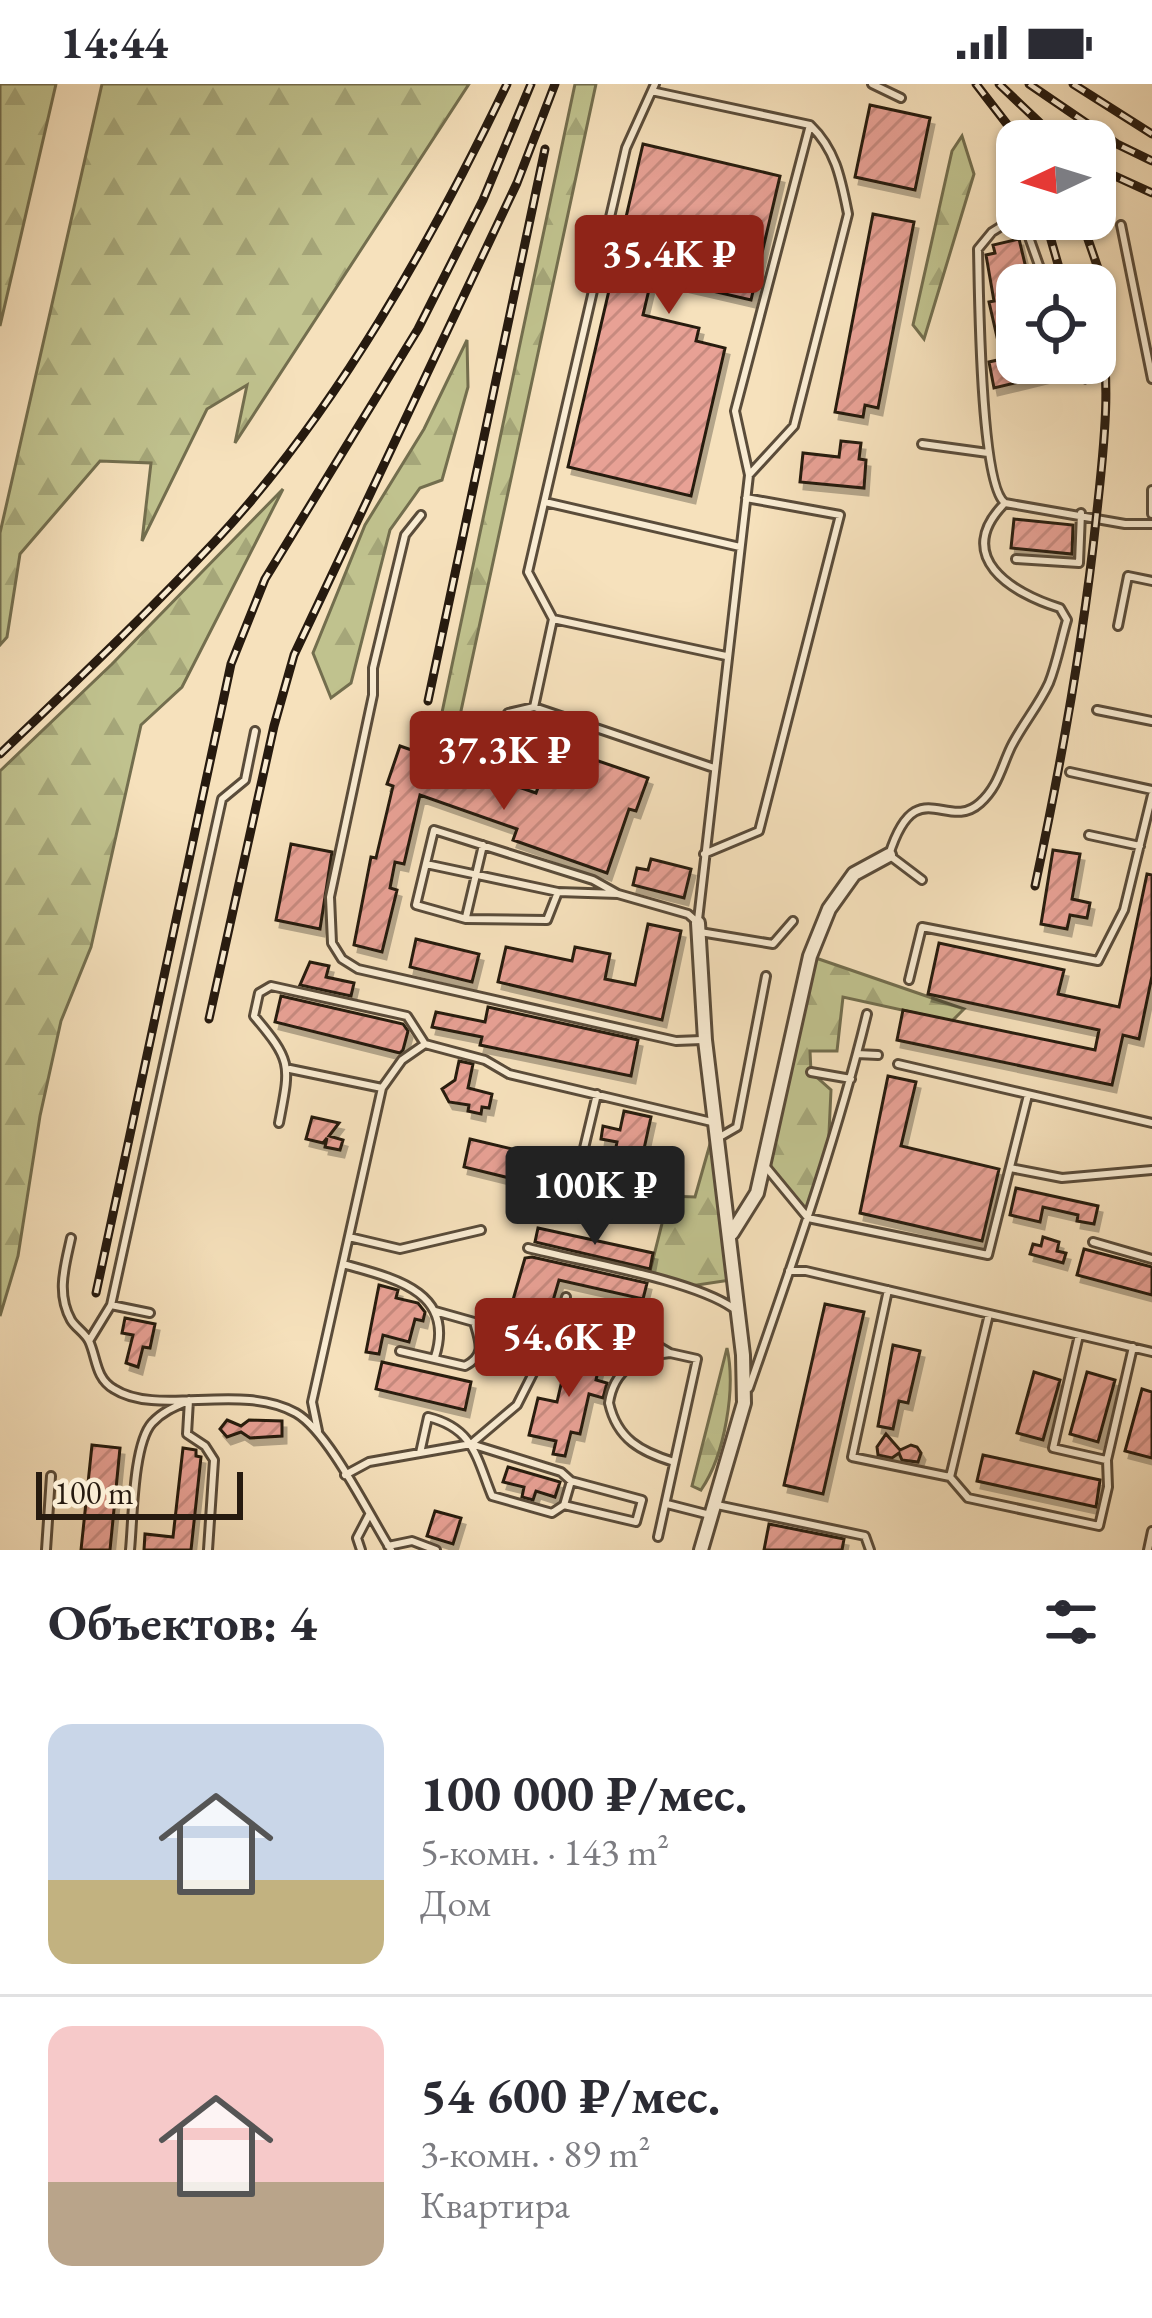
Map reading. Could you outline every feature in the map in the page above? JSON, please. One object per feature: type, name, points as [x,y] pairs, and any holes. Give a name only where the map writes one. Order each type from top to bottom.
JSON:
[{"type":"street","points":[[731,1234],[757,1193],[810,956],[829,909],[854,874],[890,855]]},
{"type":"street","points":[[698,928],[705,1040],[741,1313],[743,1403],[701,1550]]},
{"type":"lane","points":[[872,84],[901,98]]},
{"type":"lane","points":[[534,707],[553,619],[528,572],[626,148],[655,88],[810,125],[829,143],[848,214],[794,426],[749,475]]},
{"type":"lane","points":[[698,928],[749,475],[735,411],[810,125]]},
{"type":"lane","points":[[1039,264],[1025,226],[1008,222],[978,249],[988,453],[995,491],[1005,503],[1125,524],[1152,524]]},
{"type":"lane","points":[[1121,225],[1152,379]]},
{"type":"lane","points":[[922,444],[988,453]]},
{"type":"lane","points":[[1152,490],[1152,514]]},
{"type":"lane","points":[[704,854],[759,831],[840,515],[746,498]]},
{"type":"lane","points":[[544,502],[740,547]]},
{"type":"lane","points":[[922,880],[890,855],[907,816],[925,806],[976,808],[997,784],[1010,748],[1049,683],[1067,620],[1060,608],[1002,583],[987,560],[986,536],[994,513],[1005,503]]},
{"type":"lane","points":[[1016,559],[1079,563],[1081,513]]},
{"type":"lane","points":[[421,515],[405,535],[373,668],[373,695],[330,897],[332,943],[342,959],[358,969],[676,1041],[705,1040]]},
{"type":"lane","points":[[1118,626],[1128,576],[1152,581]]},
{"type":"lane","points":[[553,619],[727,657]]},
{"type":"lane","points":[[479,748],[494,746],[508,713],[534,707],[714,768]]},
{"type":"lane","points":[[1097,710],[1152,721]]},
{"type":"lane","points":[[89,1341],[111,1305],[222,799],[244,780],[255,731]]},
{"type":"lane","points":[[909,980],[922,927],[1097,961],[1124,910],[1152,793],[1070,772]]},
{"type":"lane","points":[[558,892],[548,920],[466,919],[416,905],[434,830],[688,914],[698,928],[773,944],[793,921]]},
{"type":"lane","points":[[1089,835],[1140,846]]},
{"type":"lane","points":[[466,919],[483,845]]},
{"type":"lane","points":[[426,864],[558,892],[619,894]]},
{"type":"lane","points":[[279,1123],[290,1069],[254,1016],[259,993],[271,986],[407,1016],[425,1044],[485,1060],[509,1074],[717,1130],[737,1127],[766,976]]},
{"type":"lane","points":[[743,1403],[808,1218],[867,1014]]},
{"type":"lane","points":[[425,1044],[402,1060],[382,1088],[312,1402],[318,1430],[390,1548],[412,1541],[436,1550]]},
{"type":"lane","points":[[857,1054],[878,1055]]},
{"type":"lane","points":[[898,1064],[1152,1123]]},
{"type":"lane","points":[[290,1069],[382,1088]]},
{"type":"lane","points":[[811,1072],[851,1079]]},
{"type":"lane","points":[[597,1094],[579,1169],[584,1189],[626,1200],[655,1182]]},
{"type":"lane","points":[[764,1164],[808,1218],[988,1255],[1028,1094]]},
{"type":"lane","points":[[1010,1168],[1062,1178],[1152,1170]]},
{"type":"lane","points":[[349,1237],[400,1249],[481,1230]]},
{"type":"lane","points":[[71,1238],[61,1284],[70,1318],[89,1341],[95,1368],[113,1389],[147,1398],[266,1402],[298,1414],[318,1430]]},
{"type":"lane","points":[[1093,1242],[1152,1259]]},
{"type":"lane","points":[[528,1249],[717,1297],[741,1313]]},
{"type":"lane","points":[[343,1264],[407,1282],[435,1311],[442,1335],[435,1358]]},
{"type":"lane","points":[[789,1271],[806,1271],[1152,1352]]},
{"type":"lane","points":[[888,1290],[852,1457],[950,1477],[968,1498],[1099,1526],[1108,1487],[1107,1460],[1132,1347]]},
{"type":"lane","points":[[471,1444],[517,1405],[560,1320],[566,1297]]},
{"type":"lane","points":[[111,1305],[150,1313]]},
{"type":"lane","points":[[400,1351],[465,1366],[477,1360],[482,1348],[474,1322],[435,1311]]},
{"type":"lane","points":[[950,1477],[989,1314]]},
{"type":"lane","points":[[560,1320],[646,1340],[670,1353],[697,1359],[658,1537]]},
{"type":"lane","points":[[1079,1335],[1053,1448],[1107,1460]]},
{"type":"lane","points":[[670,1353],[631,1364],[619,1376],[609,1403],[623,1436],[638,1448],[674,1462]]},
{"type":"lane","points":[[130,1550],[148,1426],[189,1400]]},
{"type":"lane","points":[[189,1400],[187,1434],[205,1446],[214,1460],[208,1550]]},
{"type":"lane","points":[[420,1453],[428,1418],[453,1424],[471,1444],[492,1496],[552,1513],[564,1505],[571,1481]]},
{"type":"lane","points":[[345,1475],[369,1462],[471,1444],[561,1472],[571,1481],[642,1500],[636,1522],[564,1505]]},
{"type":"lane","points":[[46,1550],[52,1476]]},
{"type":"lane","points":[[666,1503],[865,1536],[870,1550]]},
{"type":"lane","points":[[361,1550],[357,1538],[369,1516]]},
{"type":"lane","points":[[1148,1550],[1152,1531]]},
{"type":"green space","points":[[0,84],[56,84],[0,326]]},
{"type":"green space","points":[[102,84],[469,84],[235,443],[247,385],[207,409],[142,541],[151,463],[100,461],[20,554],[7,637],[0,645],[0,533]]},
{"type":"green space","points":[[575,84],[596,84],[456,734],[437,736]]},
{"type":"green space","points":[[962,136],[974,174],[924,339],[913,325],[952,151]]},
{"type":"green space","points":[[467,340],[468,387],[442,480],[420,488],[390,530],[351,683],[331,698],[313,653],[365,525],[424,429]]},
{"type":"green space","points":[[283,489],[182,687],[141,725],[91,947],[61,1021],[18,1256],[0,1316],[0,771]]},
{"type":"green space","points":[[810,956],[964,1009],[952,1021],[843,997],[837,1051],[810,1051],[811,1072],[831,1090],[828,1155],[808,1218],[764,1164]]},
{"type":"green space","points":[[716,1123],[737,1279],[684,1287],[648,1279],[669,1196],[695,1197]]},
{"type":"green space","points":[[727,1348],[726,1421],[701,1490],[692,1486]]},
{"type":"building","points":[[870,105],[930,118],[915,190],[855,177]]},
{"type":"building","points":[[643,144],[780,176],[751,300],[652,277],[643,315],[699,328],[696,341],[725,348],[691,496],[568,467]]},
{"type":"building","points":[[873,214],[914,222],[878,408],[865,405],[863,417],[835,412]]},
{"type":"building","points":[[1019,240],[1025,264],[996,264],[996,333],[986,255],[995,253],[993,245]]},
{"type":"building","points":[[996,360],[996,384],[1011,384],[994,388],[989,362]]},
{"type":"building","points":[[841,441],[861,443],[859,459],[866,460],[864,488],[800,482],[803,453],[839,457]]},
{"type":"building","points":[[1014,519],[1073,525],[1072,554],[1011,548]]},
{"type":"building","points":[[522,720],[547,729],[543,742],[648,778],[636,811],[629,809],[607,873],[513,840],[517,829],[420,795],[404,864],[395,862],[390,888],[397,890],[382,952],[354,945],[371,857],[376,858],[393,786],[387,784],[400,746],[536,793],[545,768],[509,755]]},
{"type":"building","points":[[291,844],[332,852],[320,929],[276,920]]},
{"type":"building","points":[[1053,850],[1080,854],[1072,899],[1090,903],[1087,918],[1070,915],[1067,929],[1041,924]]},
{"type":"building","points":[[651,859],[691,869],[684,898],[633,885],[637,868],[648,870]]},
{"type":"building","points":[[1147,874],[1152,875],[1152,976],[1139,1039],[1123,1035],[1112,1085],[897,1040],[903,1010],[1095,1050],[1099,1030],[928,994],[939,943],[1064,970],[1058,994],[1119,1007]]},
{"type":"building","points":[[648,924],[681,931],[662,1020],[498,982],[506,947],[572,961],[575,947],[610,954],[605,979],[635,985]]},
{"type":"building","points":[[416,939],[479,954],[472,982],[410,967]]},
{"type":"building","points":[[310,962],[329,966],[326,977],[354,983],[351,996],[300,985]]},
{"type":"building","points":[[281,996],[403,1024],[408,1031],[403,1050],[275,1022]]},
{"type":"building","points":[[488,1007],[638,1040],[631,1076],[480,1045],[482,1037],[432,1027],[436,1012],[485,1022]]},
{"type":"building","points":[[459,1061],[473,1064],[468,1088],[492,1094],[489,1108],[482,1107],[481,1114],[468,1111],[469,1105],[449,1102],[442,1089],[455,1080]]},
{"type":"building","points":[[888,1076],[916,1082],[901,1146],[999,1169],[982,1241],[860,1213]]},
{"type":"building","points":[[624,1111],[651,1117],[640,1167],[613,1162],[617,1142],[601,1139],[603,1126],[620,1130]]},
{"type":"building","points":[[312,1117],[339,1123],[329,1136],[343,1140],[340,1150],[325,1147],[327,1138],[323,1143],[306,1139]]},
{"type":"building","points":[[470,1139],[533,1154],[526,1182],[464,1167]]},
{"type":"building","points":[[1016,1188],[1098,1206],[1094,1224],[1043,1207],[1040,1222],[1010,1215]]},
{"type":"building","points":[[538,1228],[653,1253],[650,1269],[535,1242]]},
{"type":"building","points":[[1043,1237],[1059,1242],[1057,1251],[1066,1253],[1063,1263],[1030,1254],[1033,1244],[1041,1246]]},
{"type":"building","points":[[1084,1249],[1152,1267],[1152,1295],[1077,1275]]},
{"type":"building","points":[[525,1258],[647,1283],[643,1299],[559,1280],[548,1318],[511,1307]]},
{"type":"building","points":[[379,1285],[398,1290],[396,1298],[418,1303],[425,1312],[423,1321],[415,1319],[409,1342],[383,1335],[379,1354],[366,1352]]},
{"type":"building","points":[[825,1304],[864,1312],[823,1494],[784,1485]]},
{"type":"building","points":[[125,1318],[155,1324],[150,1348],[143,1347],[138,1367],[126,1363],[133,1335],[122,1333]]},
{"type":"building","points":[[585,1339],[595,1342],[592,1356],[601,1358],[596,1380],[607,1383],[603,1398],[589,1394],[580,1434],[571,1432],[565,1456],[553,1454],[556,1441],[529,1435],[538,1398],[557,1402],[569,1350],[582,1353]]},
{"type":"building","points":[[893,1345],[920,1351],[908,1403],[899,1401],[893,1429],[878,1426]]},
{"type":"building","points":[[382,1362],[471,1382],[465,1410],[376,1389]]},
{"type":"building","points":[[1034,1372],[1060,1380],[1043,1440],[1017,1433]]},
{"type":"building","points":[[1087,1372],[1115,1380],[1098,1442],[1070,1434]]},
{"type":"building","points":[[1142,1389],[1152,1392],[1152,1458],[1125,1451]]},
{"type":"building","points":[[227,1420],[241,1426],[249,1420],[282,1421],[282,1436],[250,1438],[241,1432],[227,1437],[220,1429]]},
{"type":"building","points":[[886,1434],[900,1450],[917,1447],[918,1462],[902,1460],[899,1453],[892,1458],[878,1455],[877,1447]]},
{"type":"building","points":[[92,1445],[120,1448],[110,1550],[81,1550]]},
{"type":"building","points":[[183,1448],[196,1450],[201,1457],[191,1550],[144,1550],[145,1534],[173,1537]]},
{"type":"building","points":[[983,1455],[1100,1480],[1096,1507],[977,1481]]},
{"type":"building","points":[[508,1467],[560,1482],[555,1497],[536,1491],[533,1500],[522,1497],[524,1487],[503,1482]]},
{"type":"building","points":[[435,1511],[461,1518],[453,1544],[427,1536]]},
{"type":"building","points":[[769,1524],[844,1539],[842,1550],[764,1550]]},
{"type":"railway","points":[[0,754],[220,536],[304,433],[414,262],[507,84]]},
{"type":"railway","points":[[96,1293],[231,664],[265,579],[418,329],[483,200],[531,84]]},
{"type":"railway","points":[[209,1019],[294,655],[517,183],[555,84]]},
{"type":"railway","points":[[976,84],[1004,120]]},
{"type":"railway","points":[[999,84],[1037,120]]},
{"type":"railway","points":[[1029,84],[1117,144],[1152,161]]},
{"type":"railway","points":[[1073,84],[1152,134]]},
{"type":"railway","points":[[428,701],[545,149]]},
{"type":"railway","points":[[1116,177],[1152,193]]},
{"type":"railway","points":[[1051,240],[1058,264]]},
{"type":"railway","points":[[1088,240],[1097,264]]},
{"type":"railway","points":[[1035,886],[1078,658],[1102,465],[1106,384]]}]
